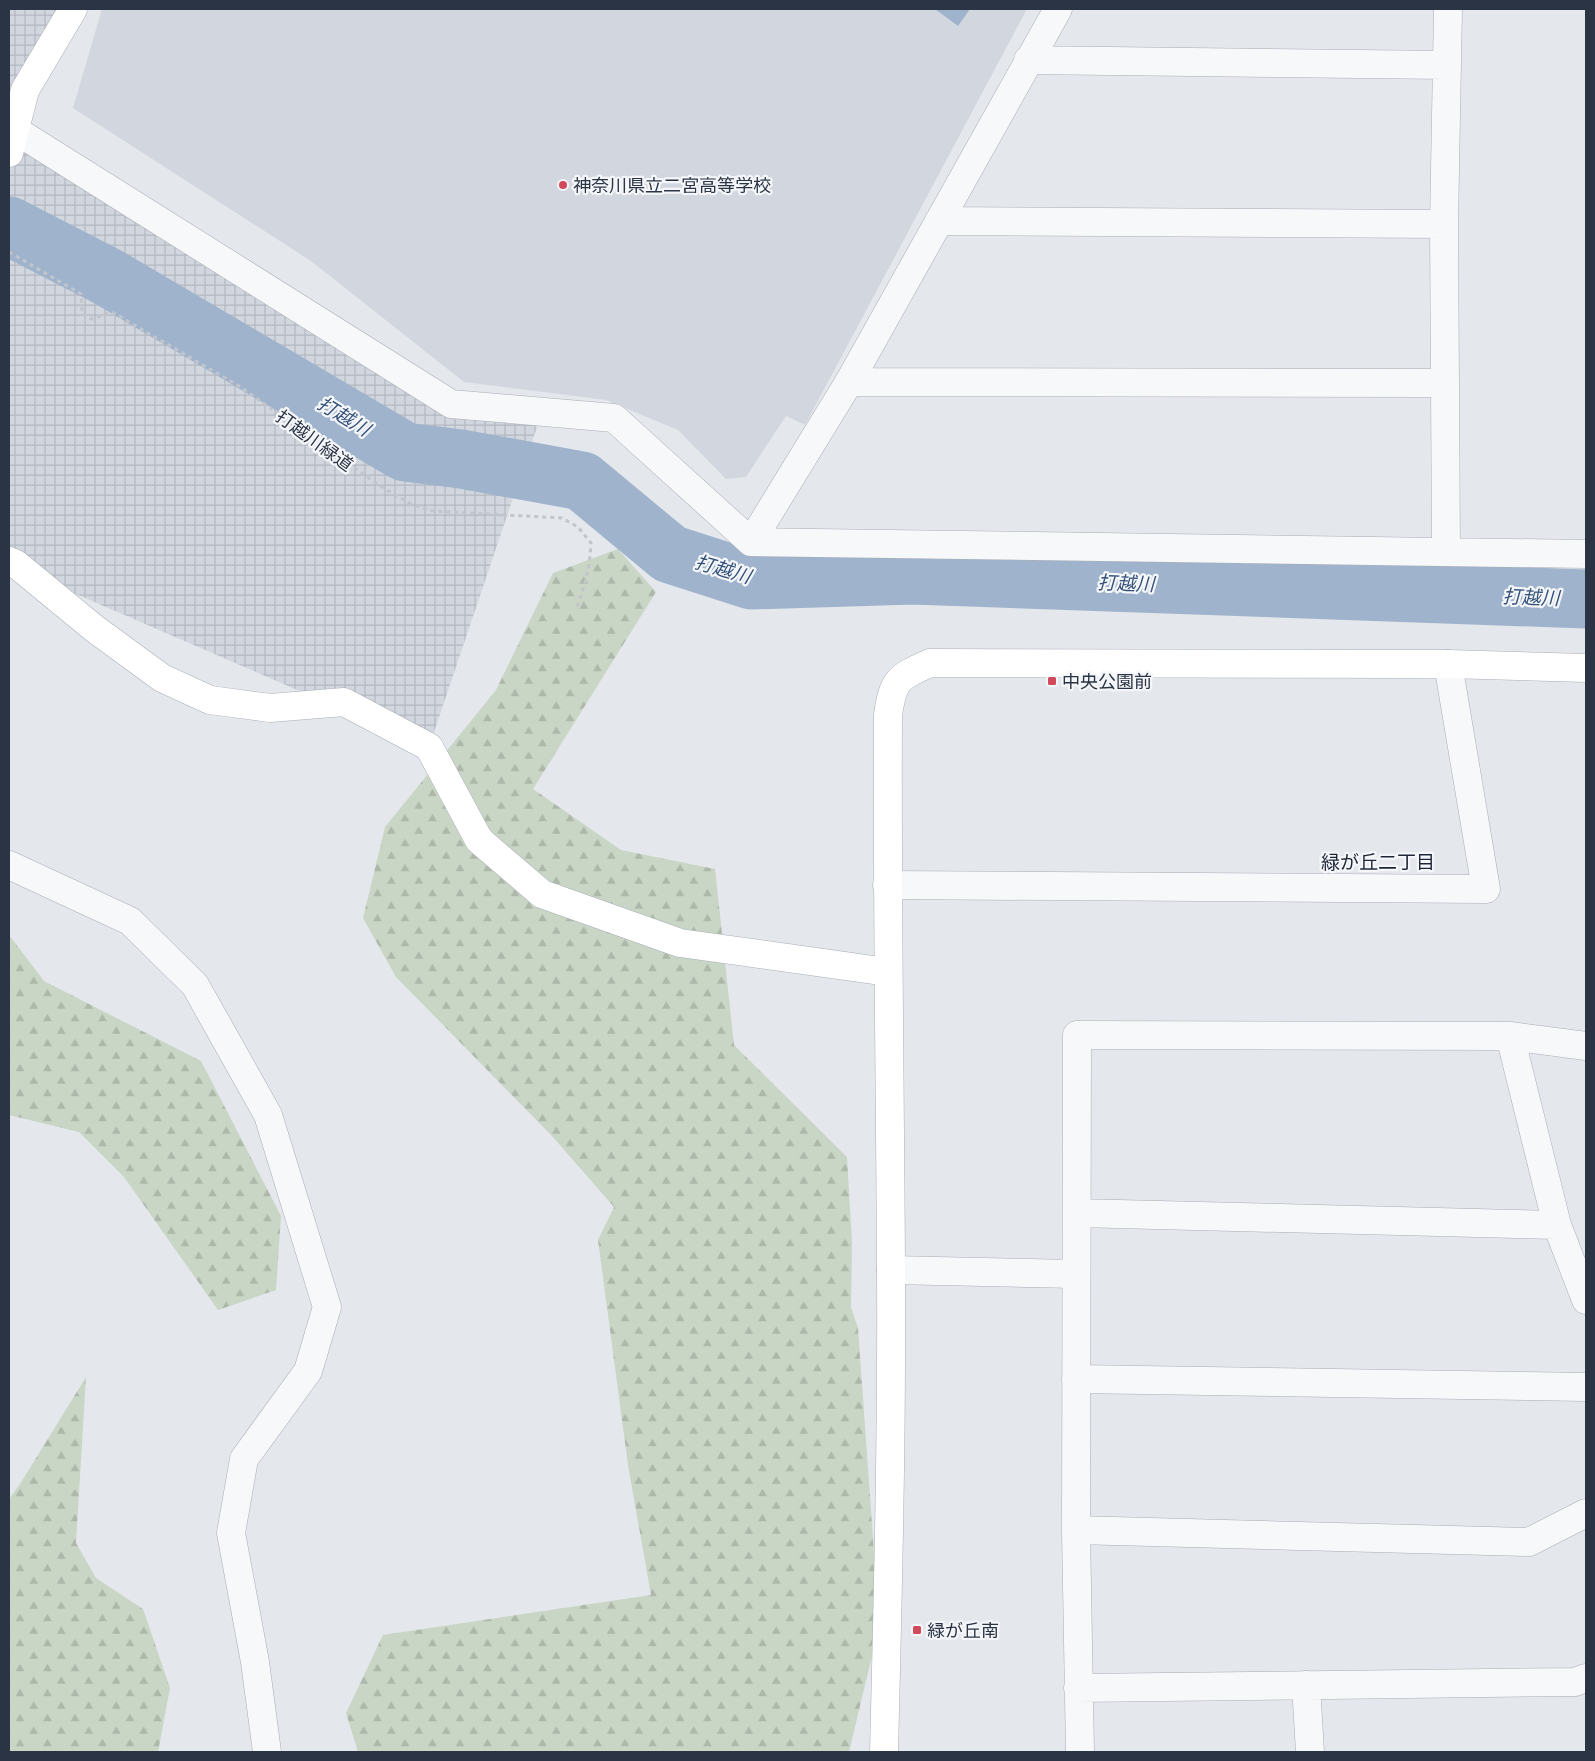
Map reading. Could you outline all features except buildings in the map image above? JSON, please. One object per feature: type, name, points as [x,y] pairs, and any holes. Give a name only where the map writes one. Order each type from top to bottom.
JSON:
[{"type":"street","points":[[73,9],[25,90],[13,138],[451,404],[614,418],[750,542],[1586,554]]},
{"type":"street","points":[[750,542],[849,382],[1058,9]]},
{"type":"street","points":[[1446,551],[1444,224],[1448,9]]},
{"type":"street","points":[[1028,60],[1447,65]]},
{"type":"street","points":[[939,221],[1444,224]]},
{"type":"street","points":[[849,382],[1445,383]]},
{"type":"street","points":[[9,561],[16,564],[95,629],[162,678],[210,700],[270,708],[344,702],[429,747],[479,840],[542,894],[680,943],[888,972]]},
{"type":"street","points":[[884,1752],[888,1598],[891,1270],[887,885],[888,715],[891,692],[905,674],[930,663],[1448,664],[1586,668]]},
{"type":"street","points":[[887,885],[1486,889],[1448,664]]},
{"type":"street","points":[[9,865],[130,921],[195,985],[268,1115],[326,1307],[308,1371],[244,1459],[231,1533],[255,1662],[267,1752]]},
{"type":"street","points":[[1080,1752],[1076,1530],[1077,1035],[1510,1036],[1586,1046]]},
{"type":"street","points":[[1510,1036],[1557,1225],[1586,1300]]},
{"type":"street","points":[[1077,1213],[1557,1225]]},
{"type":"street","points":[[891,1270],[1076,1274]]},
{"type":"street","points":[[1076,1379],[1586,1387]]},
{"type":"street","points":[[1076,1530],[1529,1542],[1586,1513]]},
{"type":"street","points":[[1078,1688],[1576,1682],[1586,1678]]},
{"type":"street","points":[[1306,1685],[1310,1752]]},
{"type":"path","name":"打越川緑道","points":[[9,252],[81,294],[82,314],[91,319],[112,312],[239,386],[380,486],[411,504],[433,511],[562,518],[578,527],[591,543],[591,561],[584,590],[576,610]]},
{"type":"shaded area","points":[[9,9],[73,9],[15,130],[439,396],[542,412],[429,747],[9,565]]},
{"type":"shaded area","name":"神奈川県立二宮高等学校","points":[[102,9],[1027,9],[805,425],[786,416],[746,477],[726,479],[678,430],[606,400],[464,382],[311,261],[73,108]]},
{"type":"green space","points":[[618,549],[656,592],[533,789],[621,850],[715,869],[734,1045],[847,1157],[852,1243],[851,1307],[858,1328],[874,1553],[875,1643],[849,1752],[358,1752],[346,1713],[383,1635],[651,1595],[628,1465],[598,1240],[614,1207],[552,1136],[396,977],[363,918],[385,827],[496,690],[553,573]]},
{"type":"green space","points":[[9,935],[44,981],[201,1061],[281,1216],[276,1290],[218,1310],[124,1177],[79,1132],[9,1115]]},
{"type":"green space","points":[[86,1377],[76,1543],[96,1578],[143,1609],[170,1688],[158,1752],[9,1752],[9,1499]]},
{"type":"water","points":[[935,9],[970,9],[958,26]]},
{"type":"waterway","name":"打越川","points":[[9,226],[108,277],[405,452],[461,459],[582,481],[670,554],[751,580],[913,575],[1586,599]]},
{"type":"place","name":"神奈川県立二宮高等学校","points":[[563,185]]},
{"type":"place","name":"中央公園前","points":[[1052,681]]},
{"type":"place","name":"緑が丘南","points":[[917,1630]]},
{"type":"district","name":"緑が丘二丁目","points":[[1378,862]]}]
